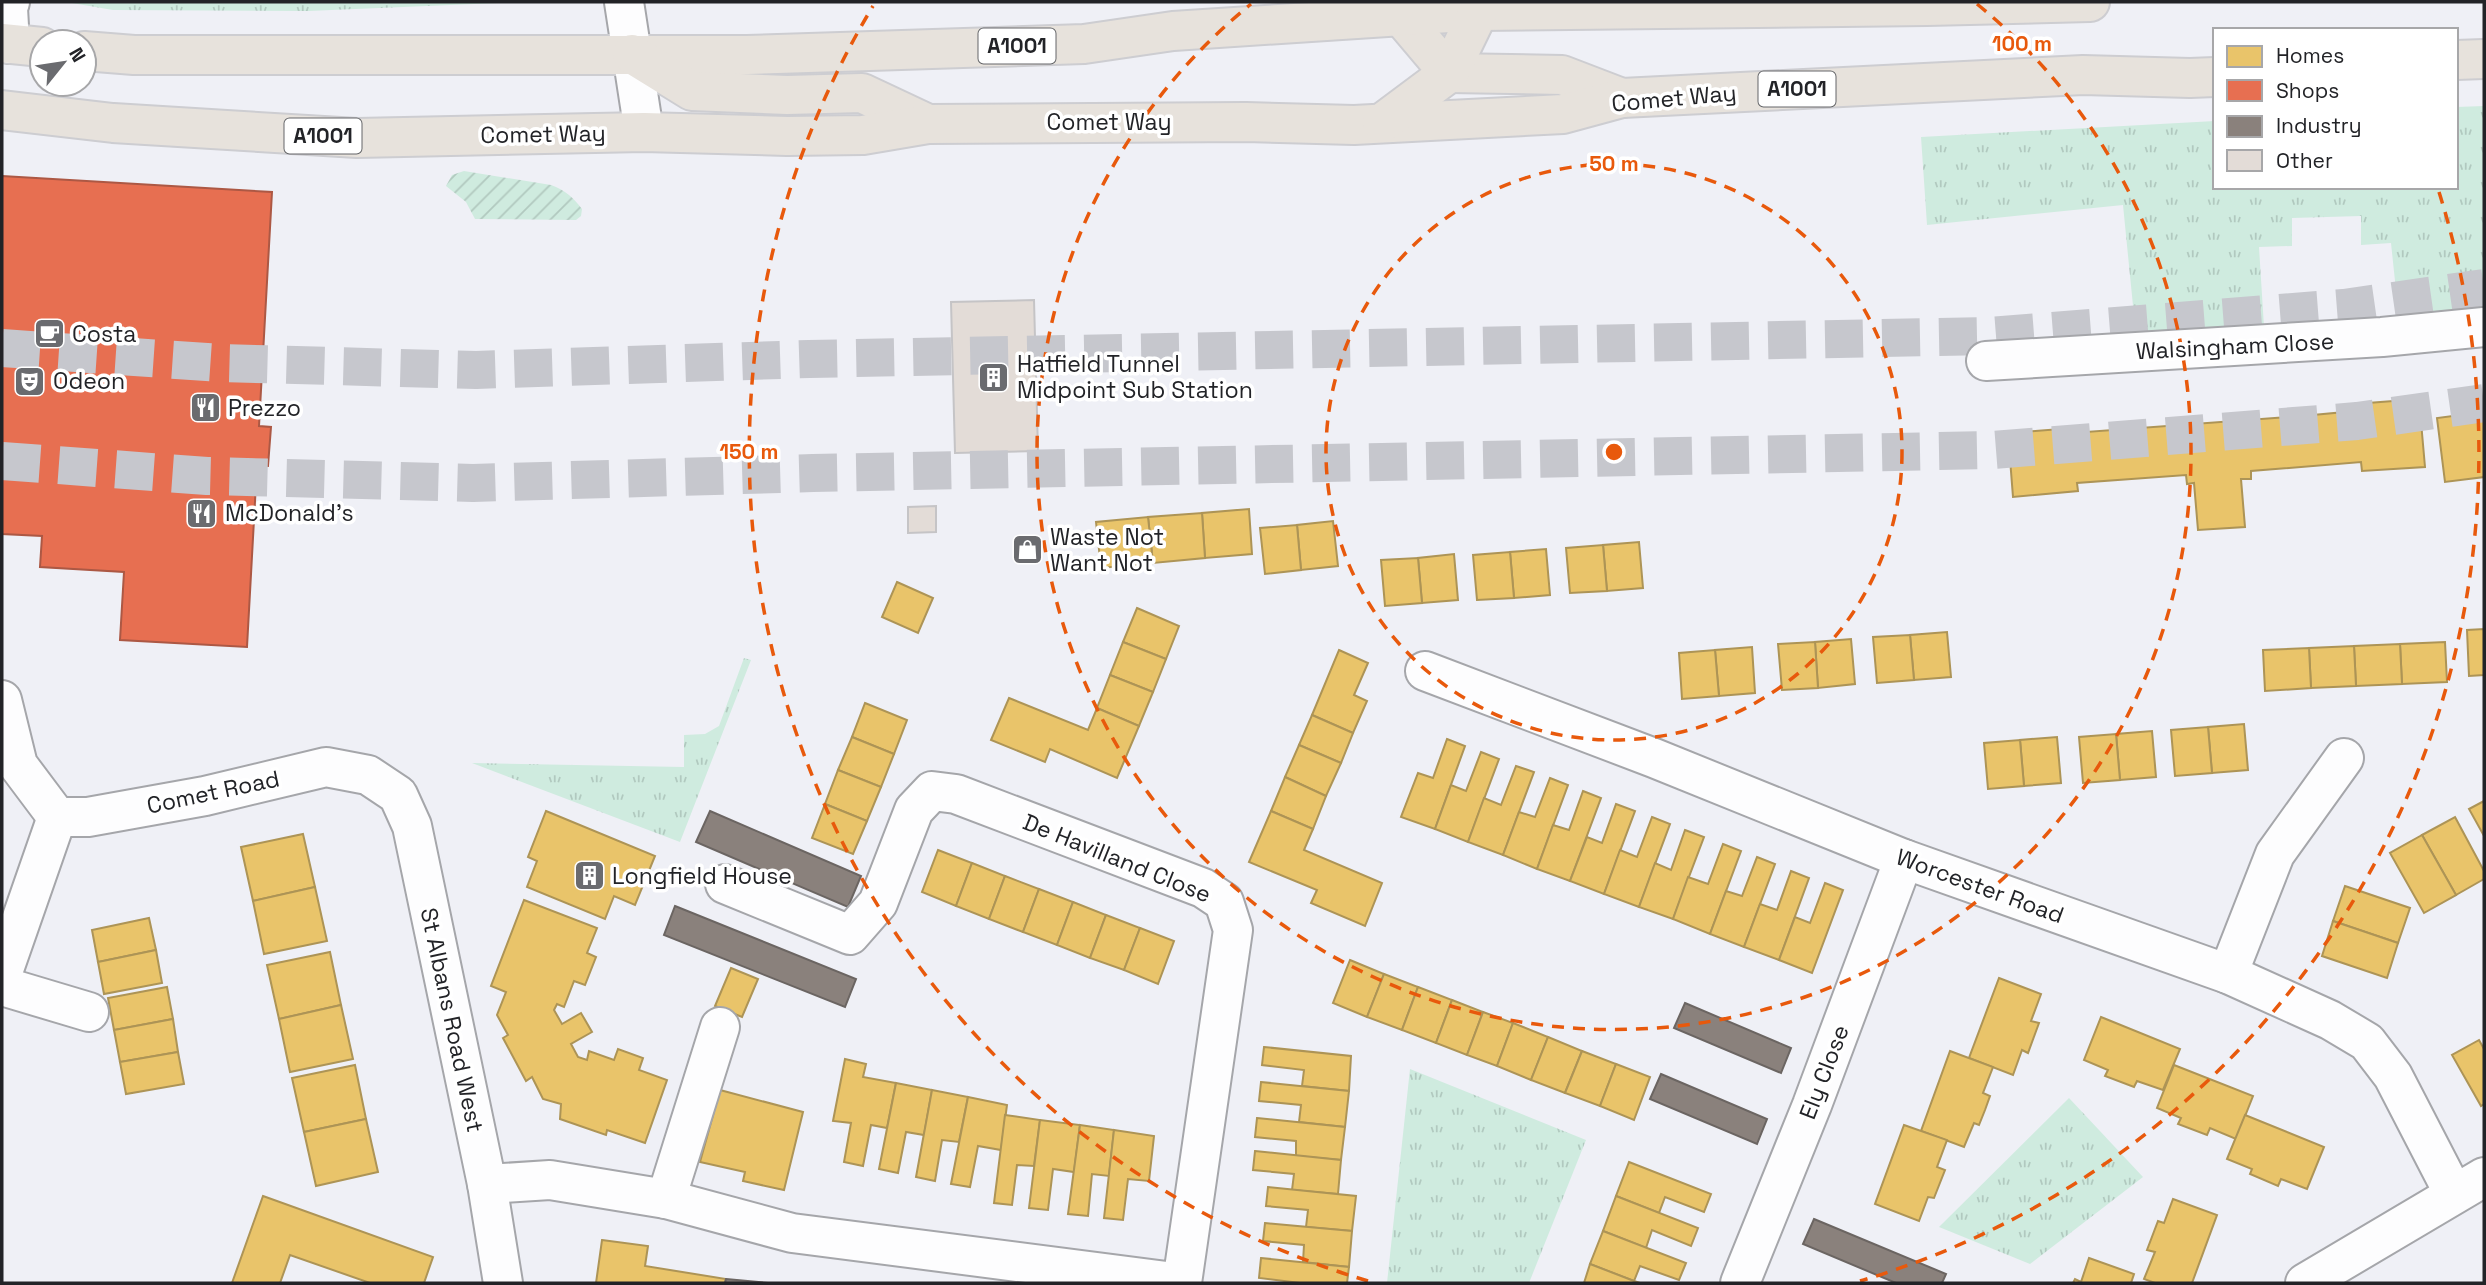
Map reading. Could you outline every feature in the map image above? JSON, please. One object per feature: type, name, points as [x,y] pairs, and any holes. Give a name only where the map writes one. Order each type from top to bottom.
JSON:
[{"type":"main road","name":"A1001","points":[[98,52],[162,55],[747,54],[1084,44],[1173,31],[1401,9],[1914,7],[2090,2]]},
{"type":"main road","points":[[1382,123],[1449,73],[1478,7]]},
{"type":"main road","points":[[1401,9],[1449,73]]},
{"type":"main road","name":"A1001","points":[[632,54],[692,91],[787,95],[862,93],[928,124]]},
{"type":"main road","points":[[2458,60],[2484,59]]},
{"type":"main road","name":"A1001","points":[[1449,73],[1562,75],[1622,98]]},
{"type":"main road","name":"Comet Way","points":[[2,110],[113,123],[357,138],[645,132],[863,135],[928,124],[1245,122],[1354,125],[1563,114],[1622,98],[2083,75],[2213,77]]},
{"type":"street","points":[[10,2],[8,8],[18,44]]},
{"type":"street","points":[[624,2],[645,132]]},
{"type":"street","name":"Walsingham Close","points":[[1986,361],[2382,337],[2484,327]]},
{"type":"street","name":"Worcester Road","points":[[1425,671],[1654,758],[1904,859],[2228,974],[2330,1020],[2367,1042],[2469,1185]]},
{"type":"street","points":[[2,699],[18,765],[57,817],[2,975]]},
{"type":"street","points":[[2228,974],[2275,854],[2344,758]]},
{"type":"street","name":"Comet Road","points":[[57,817],[88,817],[205,796],[326,766],[368,775]]},
{"type":"street","name":"St Albans Road West","points":[[368,775],[398,795],[412,826],[487,1184],[503,1283]]},
{"type":"street","name":"De Havilland Close","points":[[487,1184],[550,1180],[666,1199],[792,1233],[1182,1283],[1233,930],[1224,902],[1203,887],[956,794],[932,790],[914,810],[878,903],[850,935],[725,884]]},
{"type":"street","name":"Ely Close","points":[[1740,1283],[1812,1105],[1904,859]]},
{"type":"street","points":[[2,986],[89,1012]]},
{"type":"street","points":[[666,1199],[720,1027]]},
{"type":"street","points":[[2305,1283],[2469,1185]]},
{"type":"green space","points":[[66,2],[522,2],[308,11],[113,10]]},
{"type":"green space","points":[[2484,106],[2484,309],[2399,319],[2391,243],[2361,245],[2361,216],[2292,218],[2292,246],[2259,247],[2264,327],[2136,336],[2123,205],[1927,225],[1921,137],[2213,121],[2213,189],[2458,189],[2458,107]]},
{"type":"green space","points":[[464,171],[551,185],[575,201],[582,209],[581,216],[576,220],[475,219],[466,202],[446,186],[452,175]]},
{"type":"green space","points":[[744,658],[751,660],[680,842],[472,763],[684,767],[684,735],[705,734],[719,726]]},
{"type":"green space","points":[[1410,1069],[1586,1140],[1529,1283],[1387,1283]]},
{"type":"green space","points":[[2069,1098],[2143,1177],[2030,1264],[1939,1227]]},
{"type":"building: Homes","points":[[2419,399],[2425,467],[2362,471],[2361,462],[2251,471],[2251,479],[2241,479],[2245,527],[2198,530],[2194,483],[2187,484],[2186,475],[2077,483],[2078,491],[2013,497],[2008,433],[2073,428],[2073,433],[2302,416],[2355,411],[2355,404]]},
{"type":"building: Homes","points":[[2484,412],[2484,477],[2445,482],[2437,418]]},
{"type":"building: Homes","points":[[1249,509],[1252,554],[1205,558],[1202,513]]},
{"type":"building: Homes","points":[[1202,513],[1205,558],[1153,563],[1148,517]]},
{"type":"building: Homes","points":[[1148,517],[1153,563],[1101,568],[1096,522]]},
{"type":"building: Homes","points":[[1333,521],[1338,566],[1301,570],[1297,525]]},
{"type":"building: Homes","points":[[1297,525],[1301,570],[1265,574],[1260,528]]},
{"type":"building: Homes","points":[[1639,542],[1643,588],[1607,591],[1603,545]]},
{"type":"building: Homes","points":[[1603,545],[1607,591],[1570,593],[1566,548]]},
{"type":"building: Homes","points":[[1546,549],[1550,595],[1514,598],[1510,552]]},
{"type":"building: Homes","points":[[1510,552],[1514,598],[1477,600],[1473,555]]},
{"type":"building: Homes","points":[[1454,554],[1458,600],[1422,603],[1418,558]]},
{"type":"building: Homes","points":[[1418,558],[1422,603],[1385,606],[1381,560]]},
{"type":"building: Homes","points":[[897,582],[933,598],[918,633],[882,617]]},
{"type":"building: Homes","points":[[1137,608],[1179,626],[1166,659],[1123,642]]},
{"type":"building: Homes","points":[[2484,629],[2484,675],[2469,676],[2467,630]]},
{"type":"building: Homes","points":[[1947,632],[1951,677],[1914,680],[1910,635]]},
{"type":"building: Homes","points":[[1910,635],[1914,680],[1877,683],[1873,637]]},
{"type":"building: Homes","points":[[1851,639],[1855,684],[1818,688],[1815,642]]},
{"type":"building: Homes","points":[[1123,642],[1166,659],[1153,692],[1110,675]]},
{"type":"building: Homes","points":[[1815,642],[1818,688],[1782,690],[1778,644]]},
{"type":"building: Homes","points":[[2445,642],[2447,682],[2402,684],[2400,644]]},
{"type":"building: Homes","points":[[2400,644],[2402,684],[2356,686],[2354,646]]},
{"type":"building: Homes","points":[[2354,646],[2356,686],[2311,688],[2309,648]]},
{"type":"building: Homes","points":[[1752,647],[1755,693],[1719,696],[1715,650]]},
{"type":"building: Homes","points":[[2309,648],[2311,688],[2265,691],[2263,650]]},
{"type":"building: Homes","points":[[1339,650],[1368,663],[1354,695],[1367,701],[1353,733],[1312,715]]},
{"type":"building: Homes","points":[[1715,650],[1719,696],[1682,699],[1679,653]]},
{"type":"building: Homes","points":[[1110,675],[1153,692],[1139,726],[1097,708]]},
{"type":"building: Homes","points":[[1009,698],[1088,730],[1097,708],[1139,726],[1117,778],[1050,749],[1045,762],[991,740]]},
{"type":"building: Homes","points":[[865,703],[907,720],[894,754],[852,737]]},
{"type":"building: Homes","points":[[1312,715],[1353,733],[1341,763],[1299,745]]},
{"type":"building: Homes","points":[[2244,724],[2248,770],[2212,773],[2208,727]]},
{"type":"building: Homes","points":[[2208,727],[2212,773],[2175,776],[2171,730]]},
{"type":"building: Homes","points":[[2152,731],[2156,777],[2120,780],[2116,734]]},
{"type":"building: Homes","points":[[2116,734],[2120,780],[2083,783],[2079,737]]},
{"type":"building: Homes","points":[[852,737],[894,754],[881,787],[838,770]]},
{"type":"building: Homes","points":[[2057,737],[2061,783],[2024,786],[2020,740]]},
{"type":"building: Homes","points":[[1447,739],[1465,746],[1435,829],[1401,817],[1418,773],[1433,778]]},
{"type":"building: Homes","points":[[2020,740],[2024,786],[1988,789],[1984,743]]},
{"type":"building: Homes","points":[[1299,745],[1341,763],[1326,796],[1285,777]]},
{"type":"building: Homes","points":[[1481,752],[1499,759],[1468,842],[1435,829],[1451,785],[1466,791]]},
{"type":"building: Homes","points":[[1516,766],[1534,772],[1503,855],[1468,842],[1484,798],[1501,805]]},
{"type":"building: Homes","points":[[838,770],[881,787],[867,821],[825,804]]},
{"type":"building: Homes","points":[[1285,777],[1326,796],[1313,829],[1271,811]]},
{"type":"building: Homes","points":[[1550,778],[1568,785],[1537,869],[1503,855],[1519,812],[1535,817]]},
{"type":"building: Homes","points":[[1583,791],[1601,798],[1570,881],[1537,869],[1553,825],[1569,830]]},
{"type":"building: Homes","points":[[2484,801],[2484,836],[2469,809]]},
{"type":"building: Homes","points":[[825,804],[867,821],[853,854],[812,838]]},
{"type":"building: Homes","points":[[1616,804],[1635,811],[1604,894],[1570,881],[1587,837],[1602,843]]},
{"type":"building: Homes","name":"Longfield House","points":[[546,811],[655,856],[635,905],[614,896],[605,919],[527,887],[537,861],[528,857]]},
{"type":"building: Homes","points":[[1271,811],[1313,829],[1304,850],[1382,883],[1365,926],[1311,903],[1317,890],[1249,862]]},
{"type":"building: Homes","points":[[1652,817],[1670,824],[1639,907],[1604,894],[1620,850],[1637,857]]},
{"type":"building: Homes","points":[[2455,817],[2484,871],[2484,879],[2456,895],[2422,835]]},
{"type":"building: Homes","points":[[1685,830],[1704,837],[1673,919],[1639,907],[1655,863],[1671,870]]},
{"type":"building: Homes","points":[[303,834],[315,887],[253,901],[241,847]]},
{"type":"building: Homes","points":[[2422,835],[2456,895],[2424,913],[2390,853]]},
{"type":"building: Homes","points":[[1723,844],[1741,851],[1710,934],[1673,919],[1688,877],[1708,884]]},
{"type":"building: Homes","points":[[938,850],[972,863],[956,906],[922,892]]},
{"type":"building: Homes","points":[[1757,857],[1775,864],[1744,947],[1710,934],[1726,891],[1742,896]]},
{"type":"building: Homes","points":[[972,863],[1005,876],[989,919],[956,906]]},
{"type":"building: Homes","points":[[1791,871],[1809,878],[1779,960],[1744,947],[1760,904],[1777,910]]},
{"type":"building: Homes","points":[[1005,876],[1039,889],[1023,932],[989,919]]},
{"type":"building: Homes","points":[[1825,883],[1843,890],[1812,973],[1779,960],[1795,917],[1810,923]]},
{"type":"building: Homes","points":[[2345,886],[2410,908],[2398,943],[2333,921]]},
{"type":"building: Homes","points":[[315,887],[327,941],[264,954],[253,901]]},
{"type":"building: Homes","points":[[1039,889],[1073,902],[1057,945],[1023,932]]},
{"type":"building: Homes","points":[[524,900],[597,928],[587,953],[596,957],[585,985],[574,981],[564,1007],[557,1004],[554,1010],[562,1024],[581,1013],[592,1032],[571,1044],[578,1057],[587,1060],[589,1051],[614,1060],[618,1049],[643,1058],[639,1070],[667,1080],[645,1143],[607,1130],[606,1135],[560,1119],[561,1104],[543,1099],[532,1077],[526,1081],[503,1038],[508,1035],[497,1015],[506,992],[491,986]]},
{"type":"building: Homes","points":[[1073,902],[1106,915],[1090,958],[1057,945]]},
{"type":"building: Homes","points":[[1106,915],[1140,928],[1124,970],[1090,958]]},
{"type":"building: Homes","points":[[149,918],[156,950],[98,962],[92,930]]},
{"type":"building: Homes","points":[[2333,921],[2398,943],[2387,978],[2322,956]]},
{"type":"building: Homes","points":[[1140,928],[1174,941],[1158,984],[1124,970]]},
{"type":"building: Homes","points":[[156,950],[162,983],[104,994],[98,962]]},
{"type":"building: Homes","points":[[330,952],[341,1005],[279,1019],[267,965]]},
{"type":"building: Homes","points":[[1350,960],[1384,974],[1367,1017],[1333,1003]]},
{"type":"building: Homes","points":[[731,968],[758,979],[742,1017],[715,1006]]},
{"type":"building: Homes","points":[[1384,974],[1418,987],[1402,1030],[1367,1017]]},
{"type":"building: Homes","points":[[1999,978],[2041,994],[2031,1021],[2039,1023],[2028,1053],[2022,1050],[2013,1075],[1969,1058]]},
{"type":"building: Homes","points":[[167,987],[173,1019],[114,1030],[108,998]]},
{"type":"building: Homes","points":[[1418,987],[1452,1000],[1436,1043],[1402,1030]]},
{"type":"building: Homes","points":[[1452,1000],[1483,1012],[1467,1055],[1436,1043]]},
{"type":"building: Homes","points":[[341,1005],[353,1059],[290,1072],[279,1019]]},
{"type":"building: Homes","points":[[1483,1012],[1513,1023],[1497,1066],[1467,1055]]},
{"type":"building: Homes","points":[[2101,1017],[2180,1049],[2163,1090],[2137,1081],[2134,1087],[2105,1076],[2108,1070],[2084,1060]]},
{"type":"building: Homes","points":[[173,1019],[178,1052],[120,1062],[114,1030]]},
{"type":"building: Homes","points":[[1513,1023],[1548,1037],[1531,1080],[1497,1066]]},
{"type":"building: Homes","points":[[1548,1037],[1582,1051],[1565,1093],[1531,1080]]},
{"type":"building: Homes","points":[[2479,1040],[2484,1049],[2484,1104],[2481,1106],[2452,1055]]},
{"type":"building: Homes","points":[[1264,1047],[1351,1056],[1349,1091],[1302,1086],[1304,1070],[1262,1065]]},
{"type":"building: Homes","points":[[1582,1051],[1616,1064],[1600,1106],[1565,1093]]},
{"type":"building: Homes","points":[[1950,1051],[1993,1067],[1983,1093],[1990,1096],[1985,1110],[1979,1125],[1974,1123],[1964,1147],[1921,1131]]},
{"type":"building: Homes","points":[[178,1052],[184,1084],[126,1094],[120,1062]]},
{"type":"building: Homes","points":[[845,1059],[866,1064],[863,1077],[896,1083],[887,1128],[871,1125],[863,1166],[844,1162],[851,1123],[833,1121]]},
{"type":"building: Homes","points":[[1616,1064],[1650,1077],[1634,1120],[1600,1106]]},
{"type":"building: Homes","points":[[355,1065],[366,1119],[304,1132],[292,1078]]},
{"type":"building: Homes","points":[[2174,1065],[2253,1096],[2236,1139],[2210,1128],[2207,1135],[2178,1124],[2181,1118],[2157,1108]]},
{"type":"building: Homes","points":[[1261,1082],[1349,1091],[1345,1127],[1299,1122],[1301,1105],[1259,1101]]},
{"type":"building: Homes","points":[[896,1083],[932,1090],[924,1135],[906,1132],[898,1173],[879,1169]]},
{"type":"building: Homes","points":[[720,1090],[803,1112],[784,1190],[743,1181],[745,1172],[700,1162]]},
{"type":"building: Homes","points":[[932,1090],[968,1097],[959,1142],[942,1140],[935,1181],[916,1177]]},
{"type":"building: Homes","points":[[968,1097],[1007,1105],[1001,1150],[978,1146],[970,1187],[951,1184]]},
{"type":"building: Homes","points":[[1005,1115],[1040,1120],[1034,1166],[1017,1165],[1012,1205],[994,1203]]},
{"type":"building: Homes","points":[[2245,1115],[2324,1147],[2307,1189],[2281,1179],[2278,1186],[2250,1174],[2252,1169],[2227,1159]]},
{"type":"building: Homes","points":[[1257,1118],[1345,1127],[1341,1160],[1296,1156],[1296,1141],[1255,1137]]},
{"type":"building: Homes","points":[[366,1119],[378,1172],[316,1186],[304,1132]]},
{"type":"building: Homes","points":[[1040,1120],[1080,1125],[1074,1172],[1053,1169],[1048,1210],[1029,1208]]},
{"type":"building: Homes","points":[[1080,1125],[1114,1130],[1109,1176],[1092,1174],[1088,1216],[1068,1214]]},
{"type":"building: Homes","points":[[1904,1125],[1947,1140],[1937,1167],[1945,1170],[1934,1198],[1928,1197],[1919,1221],[1875,1204]]},
{"type":"building: Homes","points":[[1114,1130],[1154,1136],[1149,1181],[1128,1179],[1123,1220],[1104,1218]]},
{"type":"building: Homes","points":[[1255,1151],[1341,1160],[1338,1194],[1292,1190],[1294,1174],[1253,1170]]},
{"type":"building: Homes","points":[[1629,1162],[1711,1194],[1704,1212],[1665,1197],[1659,1213],[1616,1196]]},
{"type":"building: Homes","points":[[1268,1187],[1356,1196],[1352,1231],[1306,1227],[1308,1210],[1266,1206]]},
{"type":"building: Homes","points":[[263,1196],[433,1257],[424,1283],[370,1283],[290,1255],[280,1283],[232,1283]]},
{"type":"building: Homes","points":[[1616,1196],[1698,1228],[1691,1246],[1652,1230],[1646,1248],[1603,1231]]},
{"type":"building: Homes","points":[[2173,1199],[2217,1215],[2192,1283],[2155,1283],[2144,1279],[2155,1252],[2147,1250],[2158,1221],[2164,1223]]},
{"type":"building: Homes","points":[[1265,1223],[1352,1231],[1349,1267],[1303,1262],[1304,1245],[1263,1241]]},
{"type":"building: Homes","points":[[1603,1231],[1686,1263],[1679,1280],[1640,1266],[1634,1281],[1590,1264]]},
{"type":"building: Homes","points":[[602,1240],[648,1246],[645,1266],[726,1279],[725,1283],[596,1283]]},
{"type":"building: Homes","points":[[1261,1258],[1349,1267],[1347,1283],[1300,1283],[1259,1278]]},
{"type":"building: Homes","points":[[2089,1258],[2134,1274],[2131,1283],[2073,1283],[2075,1279],[2081,1282]]},
{"type":"building: Homes","points":[[1590,1264],[1634,1281],[1640,1283],[1584,1283]]},
{"type":"building: Shops","points":[[2,176],[272,192],[259,426],[271,427],[268,466],[257,465],[247,647],[120,640],[124,572],[40,567],[42,536],[2,534]]},
{"type":"building: Industry","points":[[710,811],[861,876],[848,907],[696,842]]},
{"type":"building: Industry","points":[[675,906],[856,979],[845,1007],[664,935]]},
{"type":"building: Industry","points":[[1685,1003],[1791,1048],[1781,1073],[1674,1028]]},
{"type":"building: Industry","points":[[1661,1074],[1767,1119],[1757,1144],[1650,1099]]},
{"type":"building: Industry","points":[[1814,1219],[1946,1274],[1942,1283],[1896,1283],[1803,1244]]},
{"type":"building: Industry","points":[[726,1279],[768,1283],[725,1283]]},
{"type":"building: Other","name":"Hatfield Tunnel Midpoint Sub Station","points":[[1034,300],[1038,451],[955,453],[951,302]]},
{"type":"building: Other","points":[[936,506],[936,532],[908,533],[908,507]]},
{"type":"tunnel","points":[[2,348],[221,363],[476,370],[809,359],[1988,336],[2344,308],[2484,288]]},
{"type":"tunnel","points":[[2,461],[207,476],[473,483],[813,473],[1993,450],[2357,421],[2484,403]]},
{"type":"place","name":"Costa","points":[[49,334]]},
{"type":"place","name":"Hatfield Tunnel Midpoint Sub Station","points":[[994,377]]},
{"type":"place","name":"Odeon","points":[[30,381]]},
{"type":"place","name":"Prezzo","points":[[205,408]]},
{"type":"place","name":"McDonald's","points":[[202,513]]},
{"type":"place","name":"Waste Not Want Not","points":[[1027,550]]},
{"type":"place","name":"Longfield House","points":[[589,876]]}]
